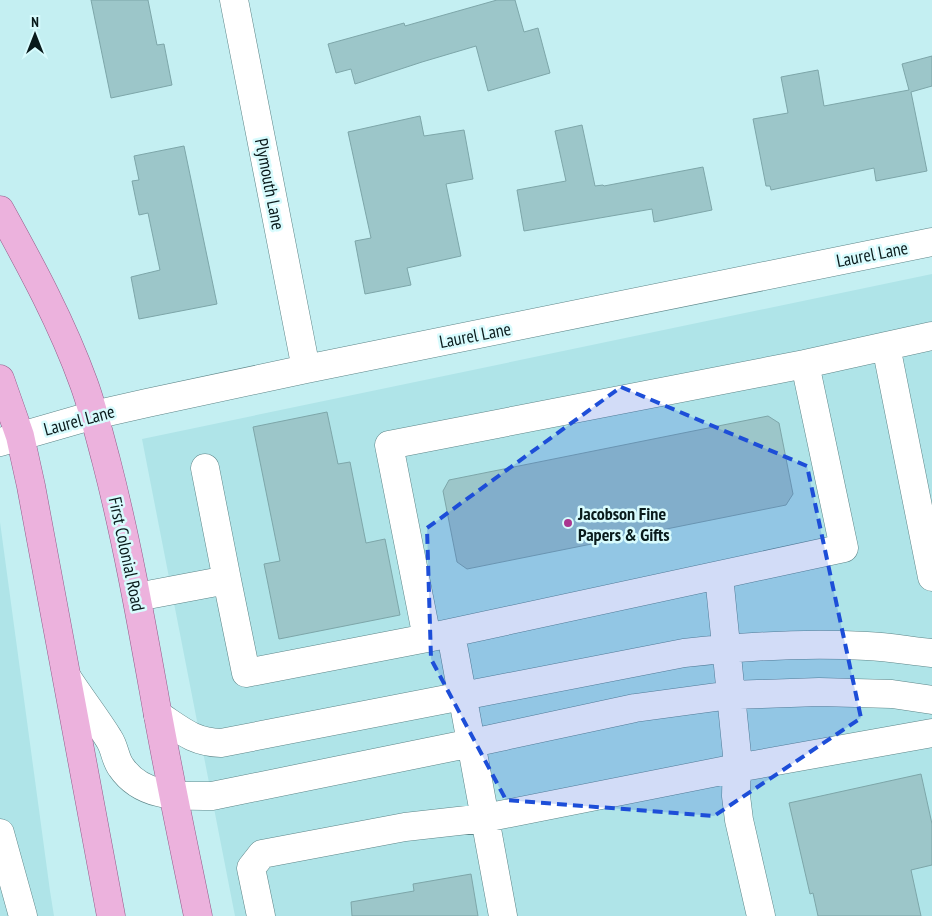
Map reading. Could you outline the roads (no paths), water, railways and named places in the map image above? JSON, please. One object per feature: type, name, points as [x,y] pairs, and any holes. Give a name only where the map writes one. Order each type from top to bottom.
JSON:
[{"type":"main road","name":"First Colonial Road","points":[[0,210],[59,323],[94,415],[110,474],[137,597],[158,715],[198,916]]},
{"type":"main road","points":[[0,379],[10,439],[45,555],[111,916]]},
{"type":"street","name":"Plymouth Lane","points":[[234,0],[306,369]]},
{"type":"street","name":"Laurel Lane","points":[[10,439],[94,415],[306,369],[932,242]]},
{"type":"street","points":[[502,916],[463,696],[439,636],[389,446],[805,364],[932,336]]},
{"type":"street","points":[[886,346],[932,577]]},
{"type":"street","points":[[205,468],[246,673],[439,636],[844,548],[805,364]]},
{"type":"street","points":[[719,576],[737,755],[736,796],[739,820],[761,916]]},
{"type":"street","points":[[137,597],[227,580]]},
{"type":"street","points":[[158,715],[193,738],[206,742],[221,743],[684,653],[726,648],[802,644],[860,646],[932,653]]},
{"type":"street","points":[[68,679],[111,741],[120,766],[130,778],[140,786],[174,796],[212,796],[635,708],[731,696],[819,692],[892,694],[932,700]]},
{"type":"street","points":[[261,916],[251,868],[262,854],[405,827],[485,818],[737,768],[932,733]]},
{"type":"street","points":[[0,832],[7,879],[23,916]]},
{"type":"place","name":"Jacobson Fine Papers & Gifts","points":[[568,523]]}]
